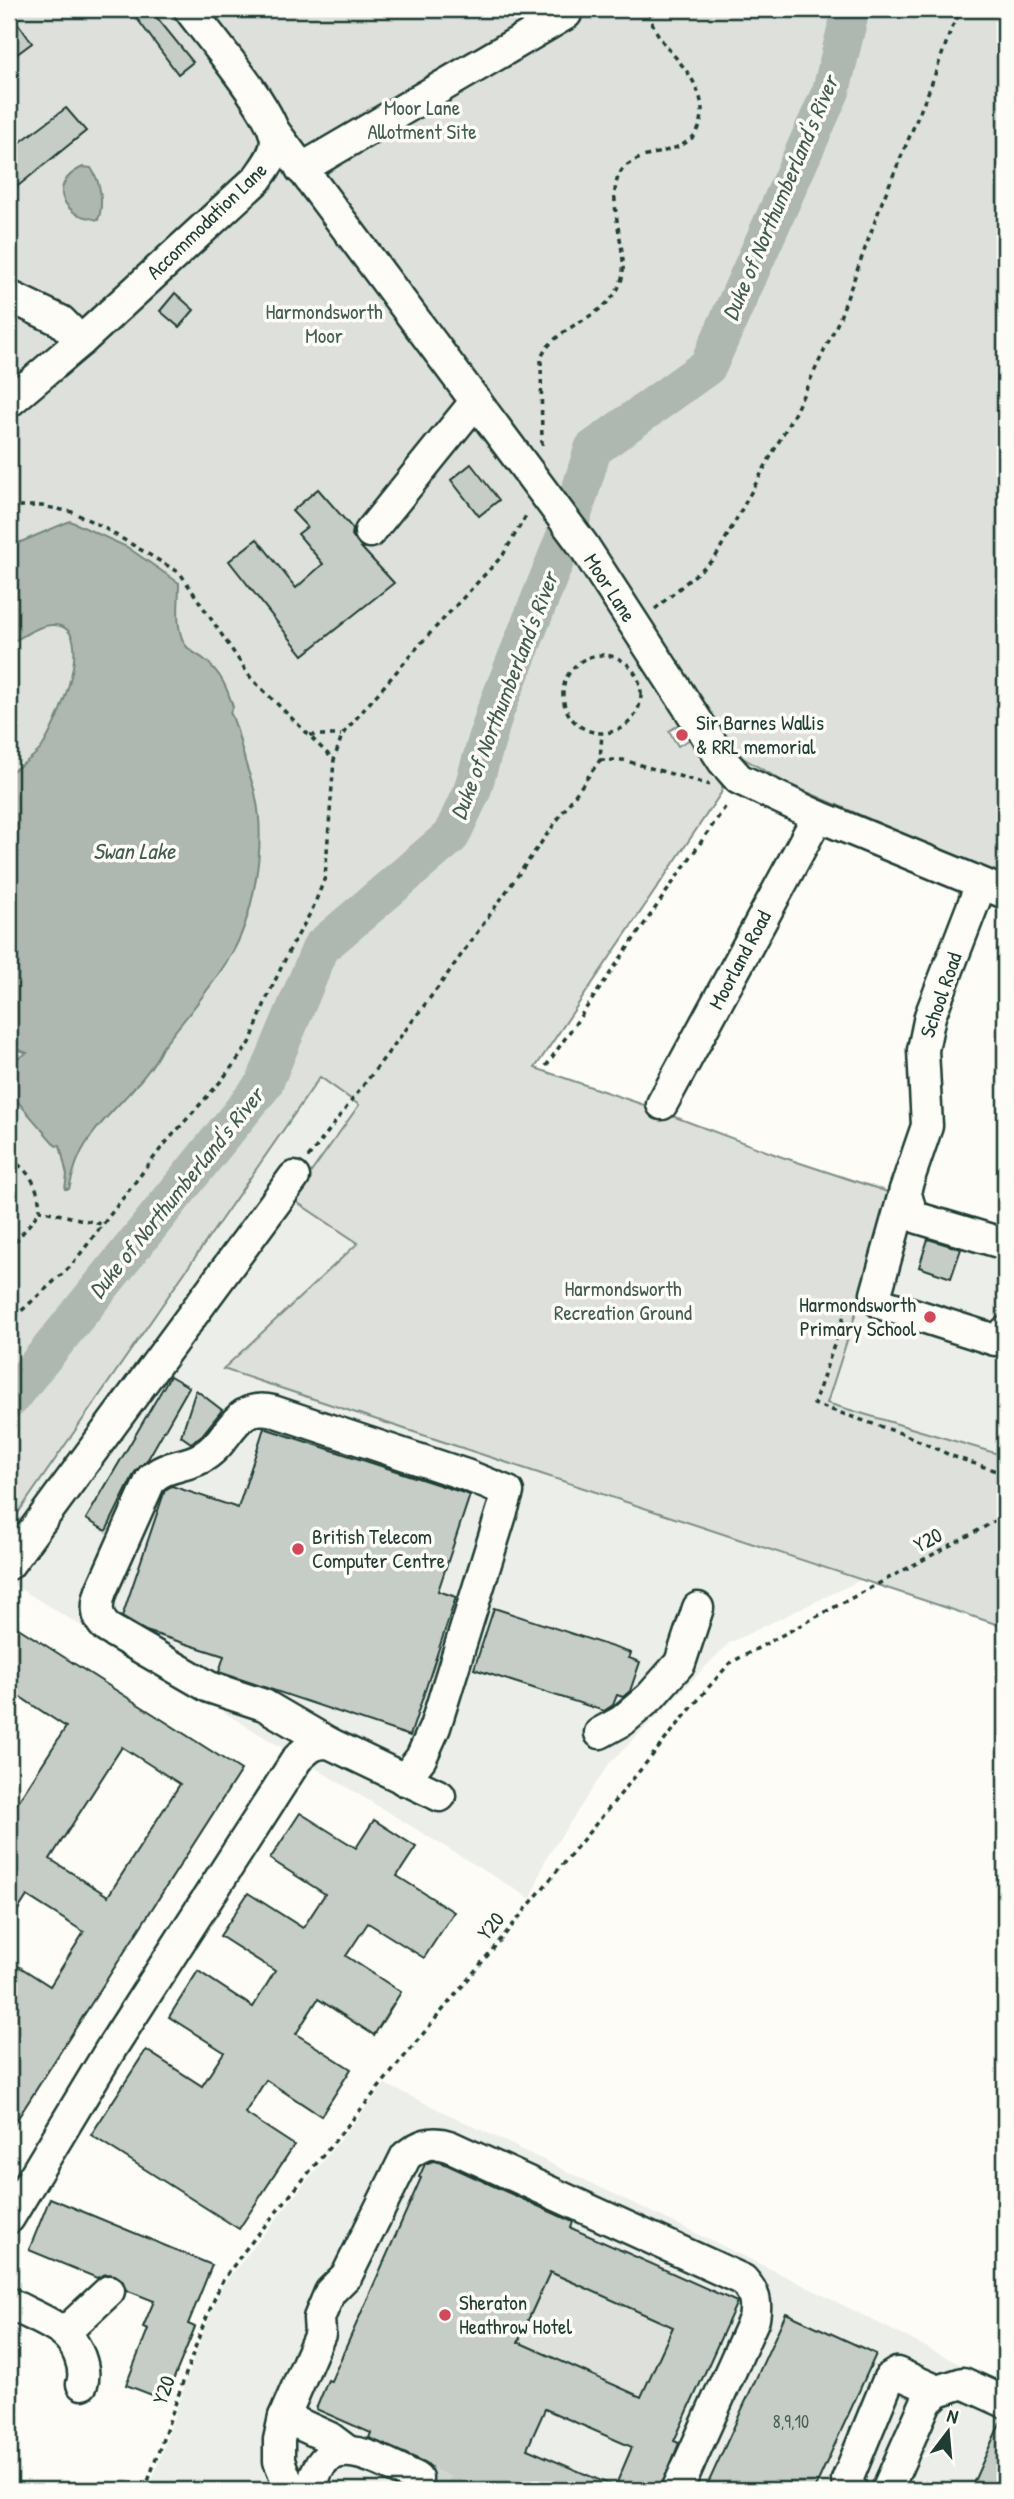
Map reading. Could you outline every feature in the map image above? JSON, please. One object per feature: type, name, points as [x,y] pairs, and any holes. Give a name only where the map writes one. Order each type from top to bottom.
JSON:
[{"type":"street","points":[[188,9],[265,111],[274,131]]},
{"type":"street","points":[[301,170],[566,14]]},
{"type":"street","name":"Moor Lane","points":[[274,131],[583,545],[734,782],[993,889]]},
{"type":"street","name":"Accommodation Lane","points":[[9,402],[81,341],[257,178],[274,151],[274,131]]},
{"type":"street","points":[[9,296],[61,321],[81,341]]},
{"type":"street","points":[[370,532],[476,401]]},
{"type":"street","name":"Moorland Road","points":[[662,1104],[818,816]]},
{"type":"street","name":"School Road","points":[[993,889],[930,1016],[923,1050],[928,1126],[905,1189],[876,1300],[995,1340],[1001,1339],[1005,1332]]},
{"type":"street","points":[[9,1564],[294,1177]]},
{"type":"street","points":[[905,1189],[909,1206],[918,1218],[1005,1244]]},
{"type":"street","points":[[404,1780],[421,1758],[435,1727],[508,1492],[466,1475],[273,1410],[250,1410],[238,1418],[218,1444],[204,1456],[166,1468],[151,1479],[101,1591],[99,1618],[107,1628],[209,1688],[264,1705],[329,1743],[404,1780],[440,1796]]},
{"type":"street","points":[[600,1733],[622,1721],[650,1697],[680,1663],[698,1608]]},
{"type":"street","points":[[9,2218],[112,2046],[297,1759],[318,1742],[329,1743]]},
{"type":"street","points":[[294,2490],[279,2461],[279,2440],[284,2417],[320,2334],[319,2318],[330,2291],[347,2275],[406,2156],[422,2145],[440,2143],[743,2280],[753,2290],[756,2305],[754,2319],[677,2490]]},
{"type":"street","points":[[64,2333],[109,2291]]},
{"type":"street","points":[[9,2303],[64,2333],[76,2348],[85,2374],[82,2384]]},
{"type":"street","points":[[852,2490],[848,2487],[847,2480],[889,2378],[897,2373],[938,2391]]},
{"type":"street","points":[[887,2490],[926,2402],[938,2391],[963,2383],[1005,2402]]},
{"type":"street","points":[[284,2417],[330,2438],[346,2450],[417,2478]]},
{"type":"street","points":[[314,2490],[313,2480],[322,2463],[328,2456],[346,2450]]},
{"type":"path","points":[[9,1326],[19,1313],[71,1266],[162,1147],[222,1081],[250,1043],[271,988],[312,910],[325,878],[334,760],[342,735],[422,642],[503,555],[533,504],[544,494],[541,358],[547,347],[562,332],[607,304],[622,280],[624,268],[618,233],[616,194],[621,172],[633,161],[687,143],[697,129],[702,113],[694,84],[682,62],[658,34],[647,9]]},
{"type":"path","points":[[632,622],[658,608],[716,558],[740,515],[794,414],[839,320],[882,201],[930,88],[952,27],[962,9]]},
{"type":"path","points":[[9,506],[42,506],[72,512],[180,573],[251,678],[334,760]]},
{"type":"path","points":[[601,655],[626,663],[635,672],[641,697],[638,710],[631,721],[620,729],[601,733],[583,729],[573,721],[565,710],[562,697],[563,685],[577,663],[601,655]]},
{"type":"path","points":[[294,1177],[439,986],[600,760],[601,733]]},
{"type":"path","points":[[308,735],[342,735]]},
{"type":"path","points":[[546,1066],[734,782],[623,760],[600,760]]},
{"type":"path","points":[[9,1159],[26,1170],[40,1195],[40,1210],[9,1250]]},
{"type":"path","points":[[40,1210],[101,1224]]},
{"type":"path","points":[[853,1291],[814,1404],[906,1435],[943,1452],[1005,1474]]},
{"type":"path","name":"Y20","points":[[145,2490],[201,2331],[221,2283],[730,1662],[1005,1516]]},
{"type":"shaded area","points":[[320,1077],[360,1104],[358,1243],[224,1370],[863,1579],[729,1643],[609,1764],[545,1860],[531,1899],[9,1582],[9,1526]]},
{"type":"shaded area","name":"Harmondsworth Primary School","points":[[894,1194],[938,1211],[1005,1230],[1005,1456],[827,1403]]},
{"type":"shaded area","points":[[385,2084],[781,2274],[1005,2387],[1005,2490],[149,2490],[203,2332],[222,2286]]},
{"type":"green space","name":"Harmondsworth Moor","points":[[9,9],[1005,9],[1005,878],[784,782],[743,758],[715,733],[571,522],[495,712],[472,791],[451,836],[321,947],[264,1084],[9,1400]]},
{"type":"green space","name":"Harmondsworth Recreation Ground","points":[[572,543],[685,721],[669,731],[678,746],[694,737],[724,780],[721,793],[535,1068],[644,1105],[656,1113],[675,1117],[782,1157],[894,1194],[827,1403],[1005,1456],[1005,1627],[223,1369],[358,1243],[292,1199],[359,1105],[320,1077],[9,1526],[9,1411],[269,1088],[330,955],[460,844],[477,809],[522,675]]},
{"type":"green space","points":[[550,2272],[662,2322],[682,2307],[633,2417],[631,2393],[518,2342]]},
{"type":"water","points":[[83,167],[91,168],[99,187],[101,208],[98,220],[75,213],[68,207],[62,194],[65,181]]},
{"type":"water","name":"Swan Lake","points":[[70,521],[127,547],[179,583],[178,614],[181,636],[188,649],[215,670],[228,693],[233,707],[230,712],[255,793],[260,836],[256,880],[238,942],[222,970],[162,1048],[154,1063],[86,1143],[69,1189],[65,1189],[67,1175],[60,1145],[56,1146],[13,1096],[9,1097],[9,1063],[27,1053],[9,1046],[9,773],[35,755],[56,720],[70,679],[74,659],[73,641],[67,629],[53,625],[36,629],[9,644],[9,547]]},
{"type":"building","points":[[130,9],[150,9],[193,62],[178,74]]},
{"type":"building","points":[[9,11],[32,43],[9,60]]},
{"type":"building","points":[[66,108],[86,131],[18,186],[9,176],[9,132],[19,143]]},
{"type":"building","points":[[175,293],[194,310],[179,327],[160,311]]},
{"type":"building","points":[[471,464],[499,500],[479,516],[451,480]]},
{"type":"building","points":[[318,489],[353,529],[352,535],[359,545],[394,583],[303,655],[229,561],[257,539],[296,588],[323,564],[298,534],[307,527],[292,511]]},
{"type":"building","points":[[928,1239],[961,1249],[951,1278],[919,1267]]},
{"type":"building","points":[[170,1376],[189,1387],[148,1459],[135,1472],[106,1531],[86,1519]]},
{"type":"building","points":[[196,1390],[222,1410],[202,1435],[191,1443],[181,1436]]},
{"type":"building","name":"British Telecom Computer Centre","points":[[264,1428],[470,1495],[438,1591],[456,1597],[410,1736],[219,1672],[224,1656],[146,1631],[122,1617],[165,1490],[172,1486],[238,1508]]},
{"type":"building","points":[[494,1608],[631,1653],[629,1658],[640,1662],[630,1691],[623,1697],[617,1695],[613,1705],[604,1711],[474,1669]]},
{"type":"building","points":[[9,1622],[241,1770],[9,2132],[9,1960],[50,1986],[84,1932],[27,1896],[9,1924],[9,1816],[66,1727],[20,1697],[9,1714]],"holes":[[[122,1747],[180,1784],[108,1896],[50,1859]]]},
{"type":"building","points":[[300,1813],[356,1848],[374,1820],[416,1847],[397,1876],[454,1912],[424,1958],[368,1923],[346,1956],[401,1992],[374,2035],[318,1999],[296,2034],[351,2069],[321,2116],[266,2080],[245,2113],[294,2145],[239,2229],[91,2135],[146,2050],[202,2086],[224,2052],[169,2017],[198,1971],[253,2007],[275,1971],[220,1936],[248,1893],[303,1928],[325,1894],[270,1859]]},
{"type":"building","name":"Sheraton Heathrow Hotel","points":[[433,2161],[443,2163],[573,2222],[571,2228],[737,2302],[674,2441],[679,2443],[660,2490],[429,2490],[434,2476],[431,2467],[425,2462],[369,2438],[371,2433],[316,2409],[328,2380],[331,2381],[425,2164]],"holes":[[[550,2272],[673,2327],[641,2397],[518,2342]],[[545,2409],[632,2447],[615,2487],[527,2449]]]},
{"type":"building","points":[[50,2198],[212,2265],[188,2324],[195,2327],[165,2400],[126,2385],[148,2329],[143,2327],[154,2301],[126,2290],[122,2280],[115,2275],[106,2274],[97,2278],[29,2250]]},
{"type":"building","points":[[786,2313],[876,2354],[814,2490],[705,2490]]},
{"type":"building","points":[[1002,2419],[1005,2419],[1005,2490],[970,2490]]},
{"type":"waterway","name":"Duke of Northumberland's River","points":[[9,1400],[264,1084],[321,947],[451,836],[472,791],[495,712],[571,521],[593,449],[708,366],[831,91],[851,9]]},
{"type":"tunnel","points":[[417,2478],[444,2490]]},
{"type":"place","name":"Sir Barnes Wallis & RRL memorial","points":[[682,735]]},
{"type":"place","name":"Harmondsworth Primary School","points":[[930,1317]]},
{"type":"place","name":"British Telecom Computer Centre","points":[[298,1549]]},
{"type":"place","name":"Sheraton Heathrow Hotel","points":[[445,2315]]},
{"type":"park label","name":"Moor Lane Allotment Site","points":[[422,120]]}]
